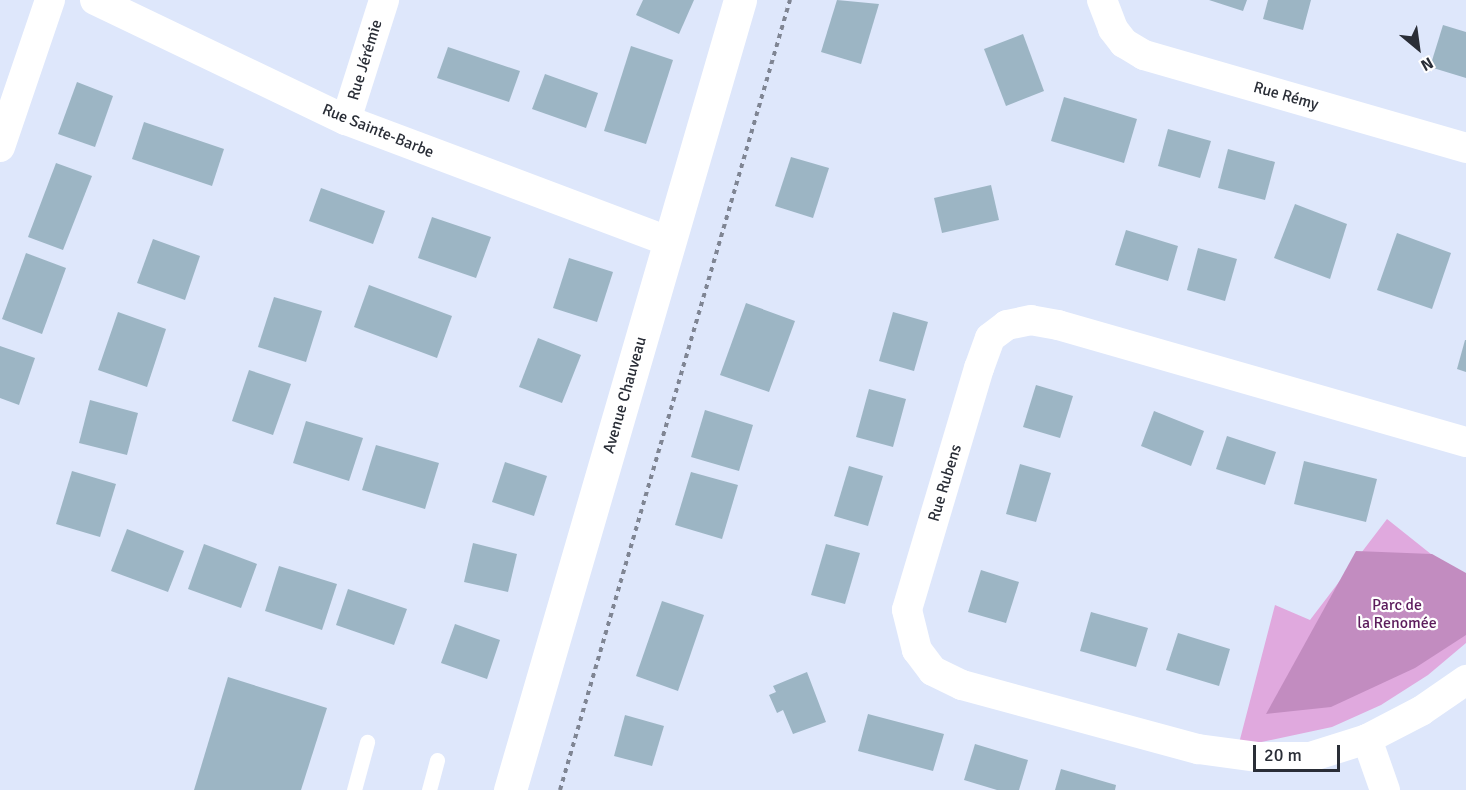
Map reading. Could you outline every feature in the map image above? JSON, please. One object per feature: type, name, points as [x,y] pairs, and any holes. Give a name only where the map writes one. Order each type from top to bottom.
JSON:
[{"type":"street","points":[[0,147],[50,0]]},
{"type":"street","name":"Rue Sainte-Barbe","points":[[95,0],[346,120],[670,242]]},
{"type":"street","name":"Rue Jérémie","points":[[346,120],[384,0]]},
{"type":"street","name":"Avenue Chauveau","points":[[510,790],[740,0]]},
{"type":"street","name":"Rue Rémy","points":[[1102,0],[1113,29],[1124,43],[1144,55],[1466,148]]},
{"type":"street","name":"Rue Rubens","points":[[1466,442],[1030,321],[1007,325],[990,338],[979,368],[907,610],[917,650],[933,671],[962,685],[1198,749],[1258,758],[1310,758],[1367,739],[1421,711],[1466,680]]},
{"type":"street","points":[[1367,739],[1385,790]]},
{"type":"lane","points":[[354,790],[367,742]]},
{"type":"lane","points":[[429,790],[437,760]]},
{"type":"path","points":[[560,790],[790,0]]},
{"type":"green space","name":"Parc de la Renomée","points":[[1387,519],[1466,582],[1466,643],[1428,675],[1381,705],[1332,727],[1238,747],[1275,605],[1310,620]]},
{"type":"green space","name":"Parc de la Renomée","points":[[1356,551],[1432,554],[1466,573],[1466,635],[1415,668],[1331,707],[1266,714]]},
{"type":"building","points":[[643,0],[694,0],[679,34],[636,15]]},
{"type":"building","points":[[837,0],[879,4],[861,64],[821,52]]},
{"type":"building","points":[[1209,0],[1247,0],[1243,11]]},
{"type":"building","points":[[1268,0],[1311,0],[1303,30],[1263,19]]},
{"type":"building","points":[[1443,25],[1466,32],[1466,78],[1430,67]]},
{"type":"building","points":[[1023,34],[1044,91],[1006,106],[984,49]]},
{"type":"building","points":[[631,46],[673,60],[646,144],[604,131]]},
{"type":"building","points":[[448,47],[520,71],[509,102],[437,78]]},
{"type":"building","points":[[545,74],[598,93],[586,128],[532,109]]},
{"type":"building","points":[[77,82],[113,96],[95,147],[58,134]]},
{"type":"building","points":[[1064,97],[1137,119],[1124,163],[1051,141]]},
{"type":"building","points":[[144,122],[224,149],[212,186],[132,159]]},
{"type":"building","points":[[1168,129],[1211,141],[1200,178],[1158,166]]},
{"type":"building","points":[[1228,149],[1275,162],[1265,200],[1218,188]]},
{"type":"building","points":[[791,157],[829,168],[813,218],[775,206]]},
{"type":"building","points":[[56,163],[92,176],[63,250],[28,237]]},
{"type":"building","points":[[991,185],[999,220],[942,233],[934,198]]},
{"type":"building","points":[[321,188],[385,211],[373,244],[309,221]]},
{"type":"building","points":[[1295,204],[1347,224],[1330,279],[1274,258]]},
{"type":"building","points":[[432,217],[491,237],[476,278],[418,258]]},
{"type":"building","points":[[1126,230],[1178,246],[1168,281],[1115,265]]},
{"type":"building","points":[[1397,233],[1451,253],[1432,309],[1377,290]]},
{"type":"building","points":[[153,239],[200,256],[185,300],[137,283]]},
{"type":"building","points":[[1198,248],[1237,259],[1225,301],[1187,290]]},
{"type":"building","points":[[26,253],[66,268],[42,334],[2,319]]},
{"type":"building","points":[[569,258],[613,272],[597,322],[553,308]]},
{"type":"building","points":[[369,285],[452,316],[437,358],[354,327]]},
{"type":"building","points":[[274,297],[322,311],[306,362],[258,347]]},
{"type":"building","points":[[746,303],[795,321],[769,392],[720,375]]},
{"type":"building","points":[[118,312],[166,329],[147,387],[98,370]]},
{"type":"building","points":[[893,312],[928,322],[914,371],[879,361]]},
{"type":"building","points":[[538,338],[581,355],[562,403],[519,387]]},
{"type":"building","points":[[1466,340],[1466,372],[1457,369]]},
{"type":"building","points":[[0,346],[35,358],[19,405],[0,398]]},
{"type":"building","points":[[249,370],[291,384],[273,435],[232,421]]},
{"type":"building","points":[[1036,385],[1073,396],[1060,438],[1023,427]]},
{"type":"building","points":[[869,389],[906,399],[893,447],[856,437]]},
{"type":"building","points":[[90,400],[138,413],[127,455],[79,443]]},
{"type":"building","points":[[705,410],[753,425],[739,471],[691,457]]},
{"type":"building","points":[[1154,411],[1204,431],[1191,466],[1141,446]]},
{"type":"building","points":[[306,421],[363,438],[349,481],[293,463]]},
{"type":"building","points":[[1227,436],[1276,452],[1265,485],[1216,469]]},
{"type":"building","points":[[376,445],[439,463],[425,509],[362,490]]},
{"type":"building","points":[[1304,461],[1377,479],[1366,522],[1294,504]]},
{"type":"building","points":[[505,462],[547,476],[534,516],[492,502]]},
{"type":"building","points":[[1020,464],[1051,473],[1036,522],[1006,514]]},
{"type":"building","points":[[849,466],[883,476],[868,526],[834,516]]},
{"type":"building","points":[[72,471],[116,484],[100,537],[56,524]]},
{"type":"building","points":[[691,472],[738,485],[722,539],[675,525]]},
{"type":"building","points":[[127,529],[184,551],[168,592],[111,571]]},
{"type":"building","points":[[473,543],[517,554],[508,592],[464,582]]},
{"type":"building","points":[[204,544],[257,564],[241,608],[188,589]]},
{"type":"building","points":[[826,544],[860,553],[845,604],[811,595]]},
{"type":"building","points":[[279,566],[337,584],[322,630],[265,611]]},
{"type":"building","points":[[981,570],[1019,582],[1006,623],[968,612]]},
{"type":"building","points":[[348,589],[407,609],[394,645],[336,625]]},
{"type":"building","points":[[662,601],[704,615],[678,691],[636,676]]},
{"type":"building","points":[[1091,612],[1148,628],[1136,667],[1080,651]]},
{"type":"building","points":[[455,624],[500,640],[487,679],[441,663]]},
{"type":"building","points":[[1178,633],[1230,649],[1219,686],[1166,670]]},
{"type":"building","points":[[807,672],[826,722],[793,734],[783,710],[777,713],[769,695],[776,692],[773,686]]},
{"type":"building","points":[[228,677],[327,708],[301,790],[194,790]]},
{"type":"building","points":[[868,714],[944,734],[933,771],[858,751]]},
{"type":"building","points":[[625,715],[664,726],[652,766],[614,756]]},
{"type":"building","points":[[975,744],[1028,760],[1019,790],[997,790],[964,780]]},
{"type":"building","points":[[1061,769],[1116,785],[1115,790],[1055,790]]}]
